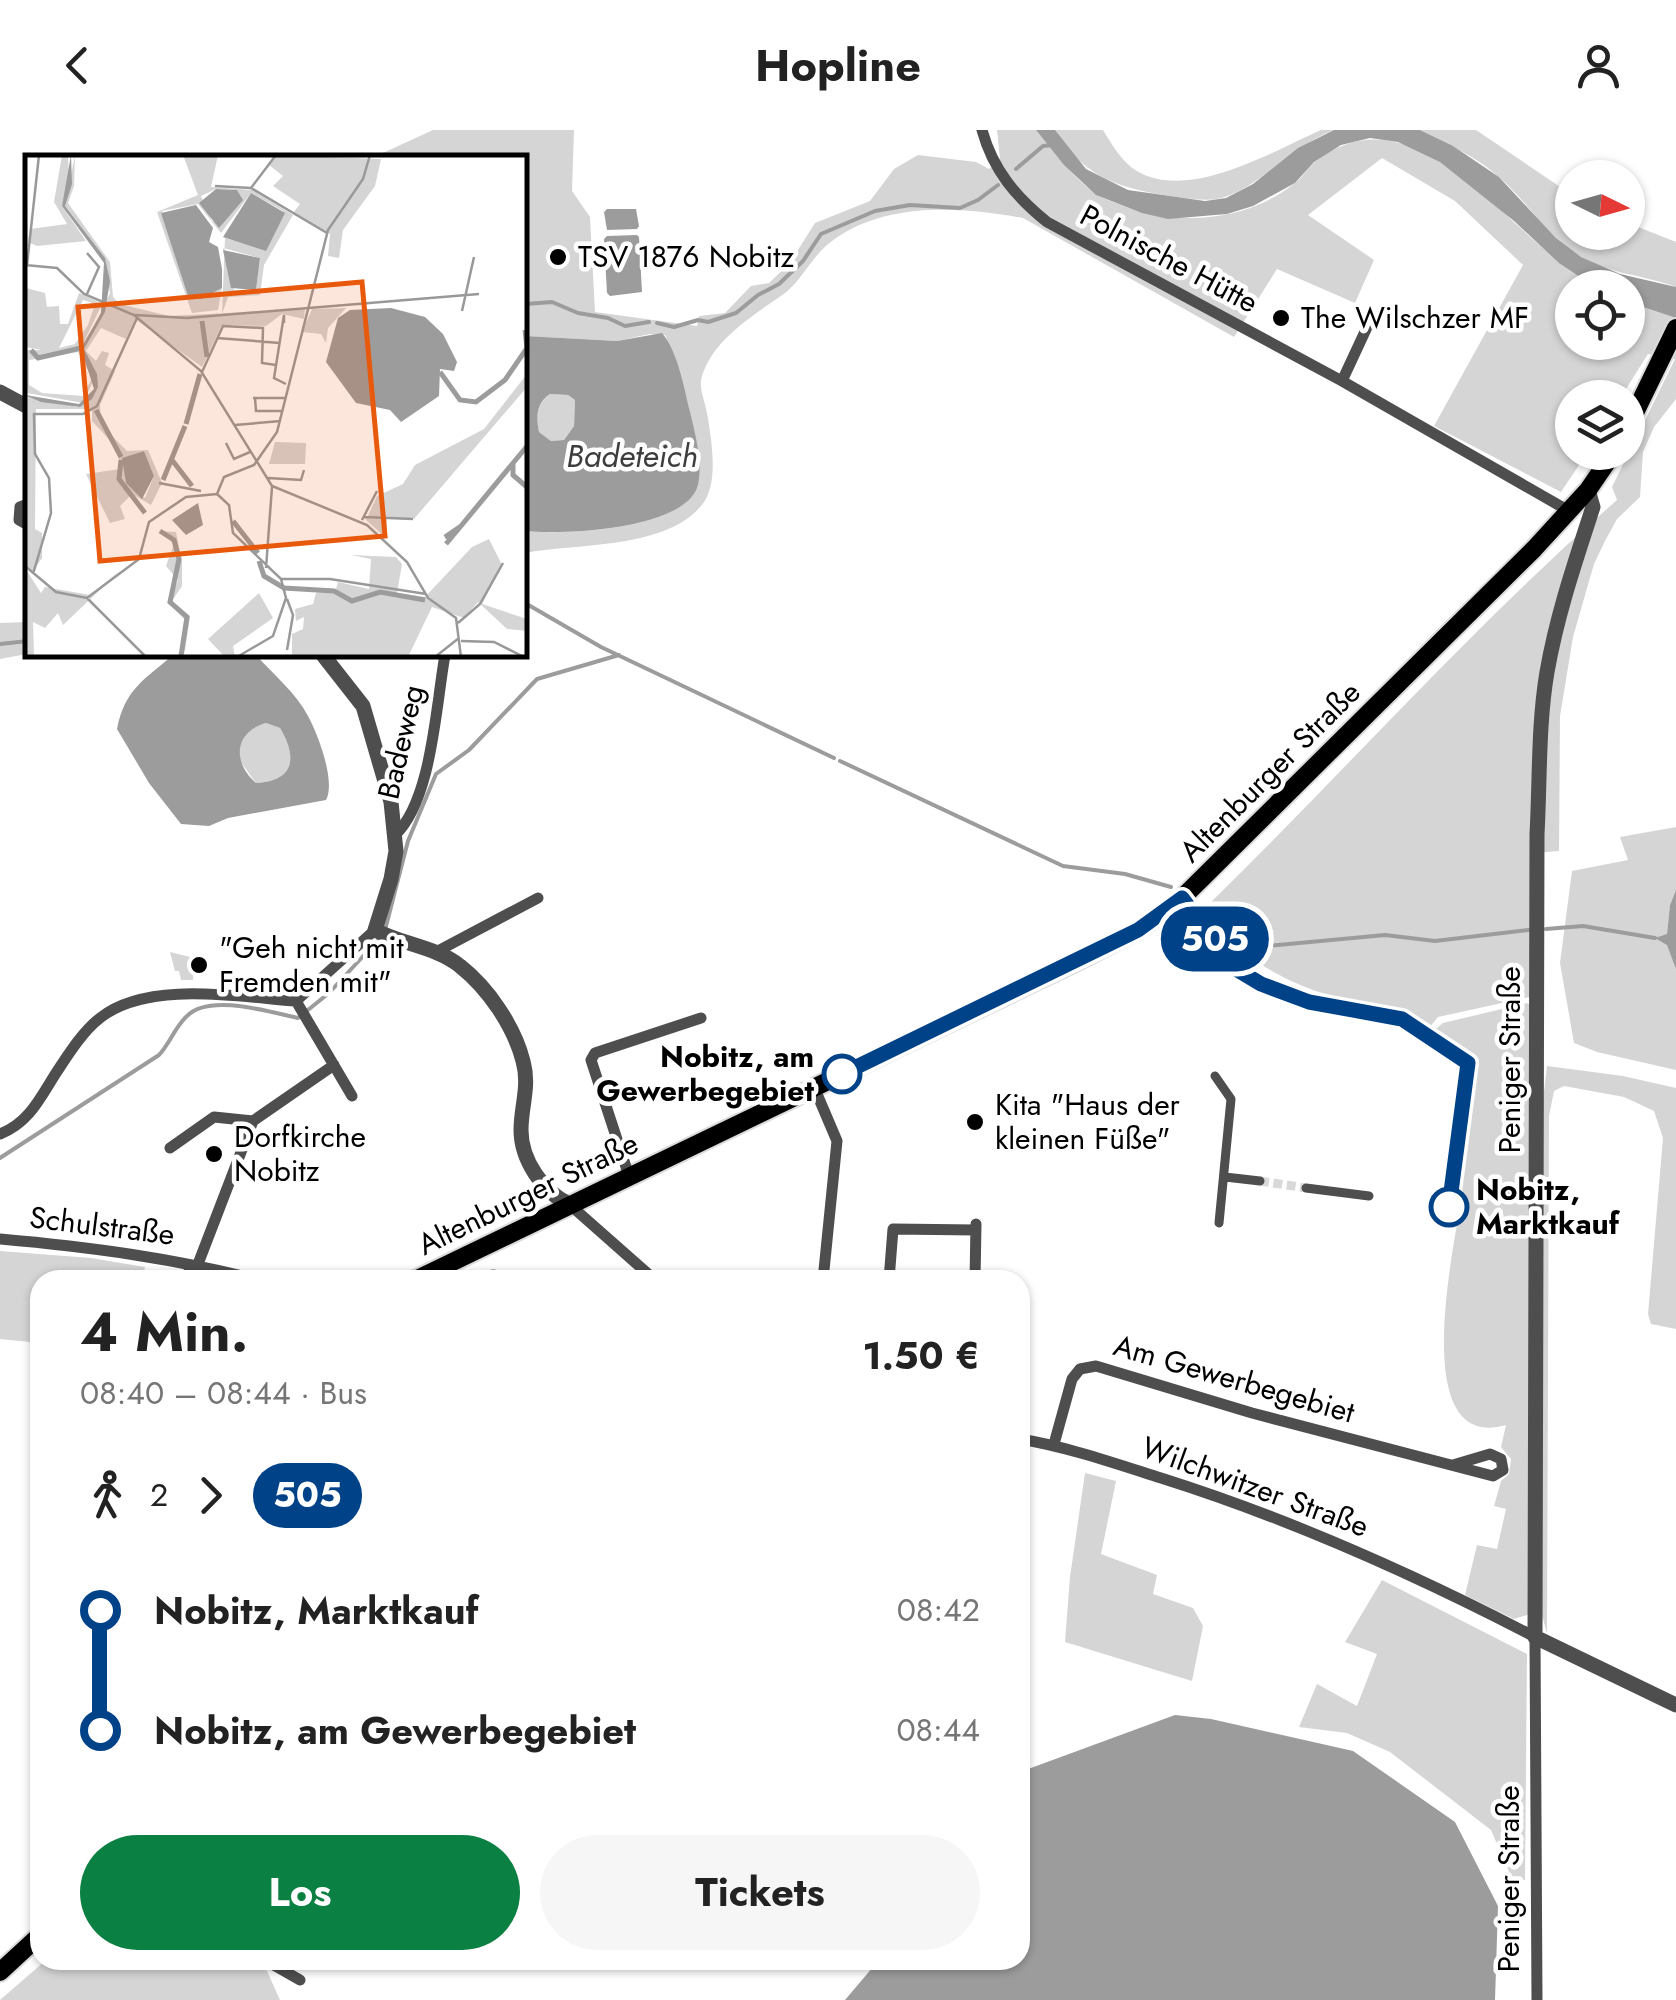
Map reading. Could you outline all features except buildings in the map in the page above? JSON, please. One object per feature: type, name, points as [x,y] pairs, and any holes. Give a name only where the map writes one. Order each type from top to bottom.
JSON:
[{"type":"main road","points":[[1645,393],[1676,328]]},
{"type":"main road","name":"Altenburger Straße","points":[[459,1270],[570,1204],[1084,958],[1138,930],[1176,904],[1570,511],[1602,470]]},
{"type":"main road","points":[[0,1972],[30,1944]]},
{"type":"street","name":"Polnische Hütte","points":[[982,130],[991,159],[1019,199],[1047,222],[1570,511]]},
{"type":"street","points":[[1342,382],[1369,323]]},
{"type":"street","points":[[0,392],[25,405]]},
{"type":"street","name":"Peniger Straße","points":[[1537,2000],[1535,1637],[1541,743],[1546,676],[1558,617],[1592,508],[1588,490]]},
{"type":"street","points":[[301,1010],[380,933],[395,834],[391,802],[363,706],[325,658]]},
{"type":"street","name":"Badeweg","points":[[395,834],[413,812],[422,786],[444,658]]},
{"type":"street","points":[[434,953],[538,898]]},
{"type":"street","points":[[380,933],[458,963],[483,988],[509,1025],[523,1061],[527,1091],[520,1132],[527,1158],[556,1198],[570,1204],[643,1270]]},
{"type":"street","points":[[0,1134],[17,1126],[31,1112],[88,1031],[112,1010],[166,994],[202,993],[301,1010],[352,1096]]},
{"type":"street","points":[[629,1176],[591,1060],[595,1053],[700,1018]]},
{"type":"street","points":[[198,1264],[253,1122],[334,1065]]},
{"type":"street","points":[[1215,1076],[1232,1099],[1218,1223]]},
{"type":"street","points":[[814,1087],[837,1141],[824,1270]]},
{"type":"street","points":[[170,1148],[214,1117],[253,1122]]},
{"type":"street","points":[[1225,1176],[1260,1181]]},
{"type":"street","points":[[1306,1188],[1369,1196]]},
{"type":"street","points":[[890,1270],[893,1229],[976,1226],[975,1270]]},
{"type":"street","name":"Schulstraße","points":[[0,1239],[198,1264],[215,1270]]},
{"type":"street","name":"Schulstraße","points":[[191,1270],[198,1264]]},
{"type":"street","name":"Am Gewerbegebiet","points":[[1054,1444],[1072,1379],[1080,1369],[1096,1366],[1252,1413],[1452,1466]]},
{"type":"street","name":"Wilchwitzer Straße","points":[[1030,1440],[1054,1444],[1201,1491],[1351,1546],[1535,1637]]},
{"type":"street","points":[[1535,1637],[1676,1705]]},
{"type":"street","points":[[283,1970],[300,1980]]},
{"type":"shaded area","points":[[433,130],[574,130],[572,191],[590,217],[595,312],[697,326],[699,316],[725,313],[751,286],[769,283],[789,264],[815,223],[870,201],[894,169],[918,155],[976,162],[989,169],[1000,159],[997,130],[1036,130],[1070,171],[1110,201],[1142,212],[1188,218],[1211,217],[1255,206],[1295,183],[1316,161],[1343,145],[1374,139],[1395,142],[1448,166],[1570,270],[1555,270],[1555,360],[1644,360],[1632,380],[1555,380],[1555,470],[1576,470],[1561,492],[1434,426],[1523,265],[1455,201],[1382,158],[1308,215],[1374,260],[1355,303],[1277,269],[1234,337],[1023,218],[975,211],[900,213],[853,228],[832,241],[788,290],[735,330],[715,351],[701,385],[713,470],[709,493],[689,518],[646,537],[528,553],[528,531],[616,527],[664,515],[694,493],[698,461],[690,415],[665,335],[617,341],[528,336],[528,155],[379,155]]},
{"type":"shaded area","points":[[1055,130],[1103,130],[1131,167],[1152,178],[1175,181],[1226,171],[1321,130],[1334,130],[1306,144],[1244,188],[1204,200],[1139,190],[1107,179],[1079,160]]},
{"type":"shaded area","points":[[1420,130],[1476,130],[1555,183],[1555,237],[1509,187],[1461,151]]},
{"type":"shaded area","points":[[1645,230],[1676,242],[1676,287],[1645,278],[1645,270],[1615,270],[1570,250],[1645,250]]},
{"type":"shaded area","points":[[1645,308],[1676,318],[1676,399],[1654,427],[1645,447],[1645,420],[1675,359],[1648,354],[1645,359]]},
{"type":"shaded area","points":[[550,394],[568,395],[575,400],[574,426],[564,440],[551,441],[539,432],[538,411]]},
{"type":"shaded area","points":[[1620,470],[1642,470],[1640,497],[1617,519],[1594,564],[1573,637],[1560,716],[1559,851],[1534,853],[1530,997],[1438,1017],[1429,1028],[1390,1010],[1319,992],[1252,959],[1224,933],[1209,904],[1461,648],[1617,500],[1612,487]]},
{"type":"shaded area","points":[[25,622],[25,654],[0,659],[0,623]]},
{"type":"shaded area","points":[[266,723],[280,728],[286,739],[289,766],[278,778],[256,783],[237,757],[246,735]]},
{"type":"shaded area","points":[[1676,827],[1676,890],[1667,935],[1676,969],[1676,1070],[1574,1043],[1560,963],[1572,871],[1628,860],[1620,837]]},
{"type":"shaded area","points":[[170,952],[194,958],[193,980],[181,980]]},
{"type":"shaded area","points":[[1531,1005],[1530,1614],[1514,1619],[1465,1595],[1477,1545],[1497,1549],[1506,1509],[1494,1506],[1501,1481],[1509,1474],[1511,1459],[1501,1447],[1506,1425],[1475,1425],[1456,1407],[1446,1376],[1447,1293],[1463,1191],[1455,1189],[1474,1062],[1433,1031],[1443,1023]]},
{"type":"shaded area","points":[[1547,1066],[1676,1088],[1676,1329],[1651,1324],[1648,1314],[1663,1138],[1654,1111],[1624,1097],[1564,1086],[1554,1091],[1549,1116],[1547,1634],[1542,1615],[1543,1101]]},
{"type":"shaded area","points":[[0,1251],[91,1258],[145,1267],[30,1270],[30,1342],[0,1339]]},
{"type":"shaded area","points":[[1085,1473],[1116,1481],[1101,1554],[1157,1575],[1153,1594],[1193,1608],[1203,1626],[1192,1681],[1065,1642]]},
{"type":"shaded area","points":[[1382,1580],[1527,1654],[1525,1880],[1513,1881],[1491,1830],[1390,1752],[1347,1733],[1299,1727],[1317,1684],[1357,1706],[1377,1654],[1345,1642]]},
{"type":"shaded area","points":[[34,1970],[265,1970],[280,2000],[0,2000]]},
{"type":"water","points":[[1036,130],[1055,130],[1086,169],[1128,190],[1205,201],[1226,198],[1253,184],[1298,148],[1334,130],[1420,130],[1453,146],[1499,177],[1555,237],[1555,250],[1572,250],[1611,270],[1570,270],[1440,162],[1398,142],[1370,138],[1341,145],[1314,162],[1295,183],[1253,206],[1227,214],[1168,219],[1096,195],[1064,165]]},
{"type":"water","points":[[607,209],[636,209],[639,226],[607,230]]},
{"type":"water","points":[[637,235],[642,292],[610,296],[604,239]]},
{"type":"water","points":[[1645,280],[1676,287],[1676,318],[1645,308]]},
{"type":"water","name":"Badeteich","points":[[662,333],[680,371],[696,439],[700,470],[697,488],[687,502],[669,513],[619,527],[528,531],[528,336],[617,341]],"holes":[[[550,394],[568,395],[575,400],[574,426],[564,440],[551,441],[539,432],[537,416],[545,398]]]},
{"type":"water","points":[[170,658],[259,658],[297,700],[312,724],[327,770],[326,800],[228,818],[209,826],[181,824],[149,783],[117,729],[125,704],[145,679]],"holes":[[[266,723],[280,728],[290,758],[285,773],[256,783],[240,757],[242,740],[255,727]]]},
{"type":"water","points":[[1676,890],[1676,969],[1667,945],[1655,938],[1667,934]]},
{"type":"water","points":[[1175,1715],[1211,1719],[1353,1751],[1455,1822],[1498,1906],[1495,2000],[845,2000],[870,1970],[1030,1970],[1030,1768]]},
{"type":"waterway","points":[[1016,169],[1043,146],[1052,145]]},
{"type":"waterway","points":[[657,323],[674,327],[736,313],[779,284],[803,261],[821,234],[875,211],[910,205],[960,208],[998,185]]},
{"type":"waterway","points":[[528,304],[552,302],[625,326],[649,322]]},
{"type":"waterway","points":[[528,605],[601,647],[834,758]]},
{"type":"waterway","points":[[0,644],[25,641]]},
{"type":"waterway","points":[[385,930],[408,841],[436,774],[469,750],[537,679],[619,655]]},
{"type":"waterway","points":[[840,761],[1063,866],[1125,874],[1171,887]]},
{"type":"waterway","points":[[1211,910],[1244,937],[1268,946],[1385,935],[1435,941],[1529,930]]},
{"type":"waterway","points":[[1546,929],[1583,926],[1655,938]]},
{"type":"waterway","points":[[0,1158],[159,1055],[183,1020],[197,1009],[240,1006],[298,1018],[329,993],[380,938]]},
{"type":"tunnel","points":[[1260,1181],[1306,1188]]},
{"type":"bus line","name":"505","points":[[842,1074],[1138,930],[1182,898],[1236,969],[1261,984],[1309,1002],[1402,1019],[1468,1063],[1449,1207]]},
{"type":"place","name":"TSV 1876 Nobitz","points":[[558,257]]},
{"type":"place","name":"The Wilschzer MF","points":[[1281,318]]},
{"type":"place","name":"\"Geh nicht mit Fremden mit\"","points":[[199,965]]},
{"type":"place","name":"Nobitz, am Gewerbegebiet","points":[[842,1074]]},
{"type":"place","name":"Kita \"Haus der kleinen Füße\"","points":[[975,1122]]},
{"type":"place","name":"Dorfkirche Nobitz","points":[[214,1154]]},
{"type":"place","name":"Nobitz, Marktkauf","points":[[1449,1207]]}]
